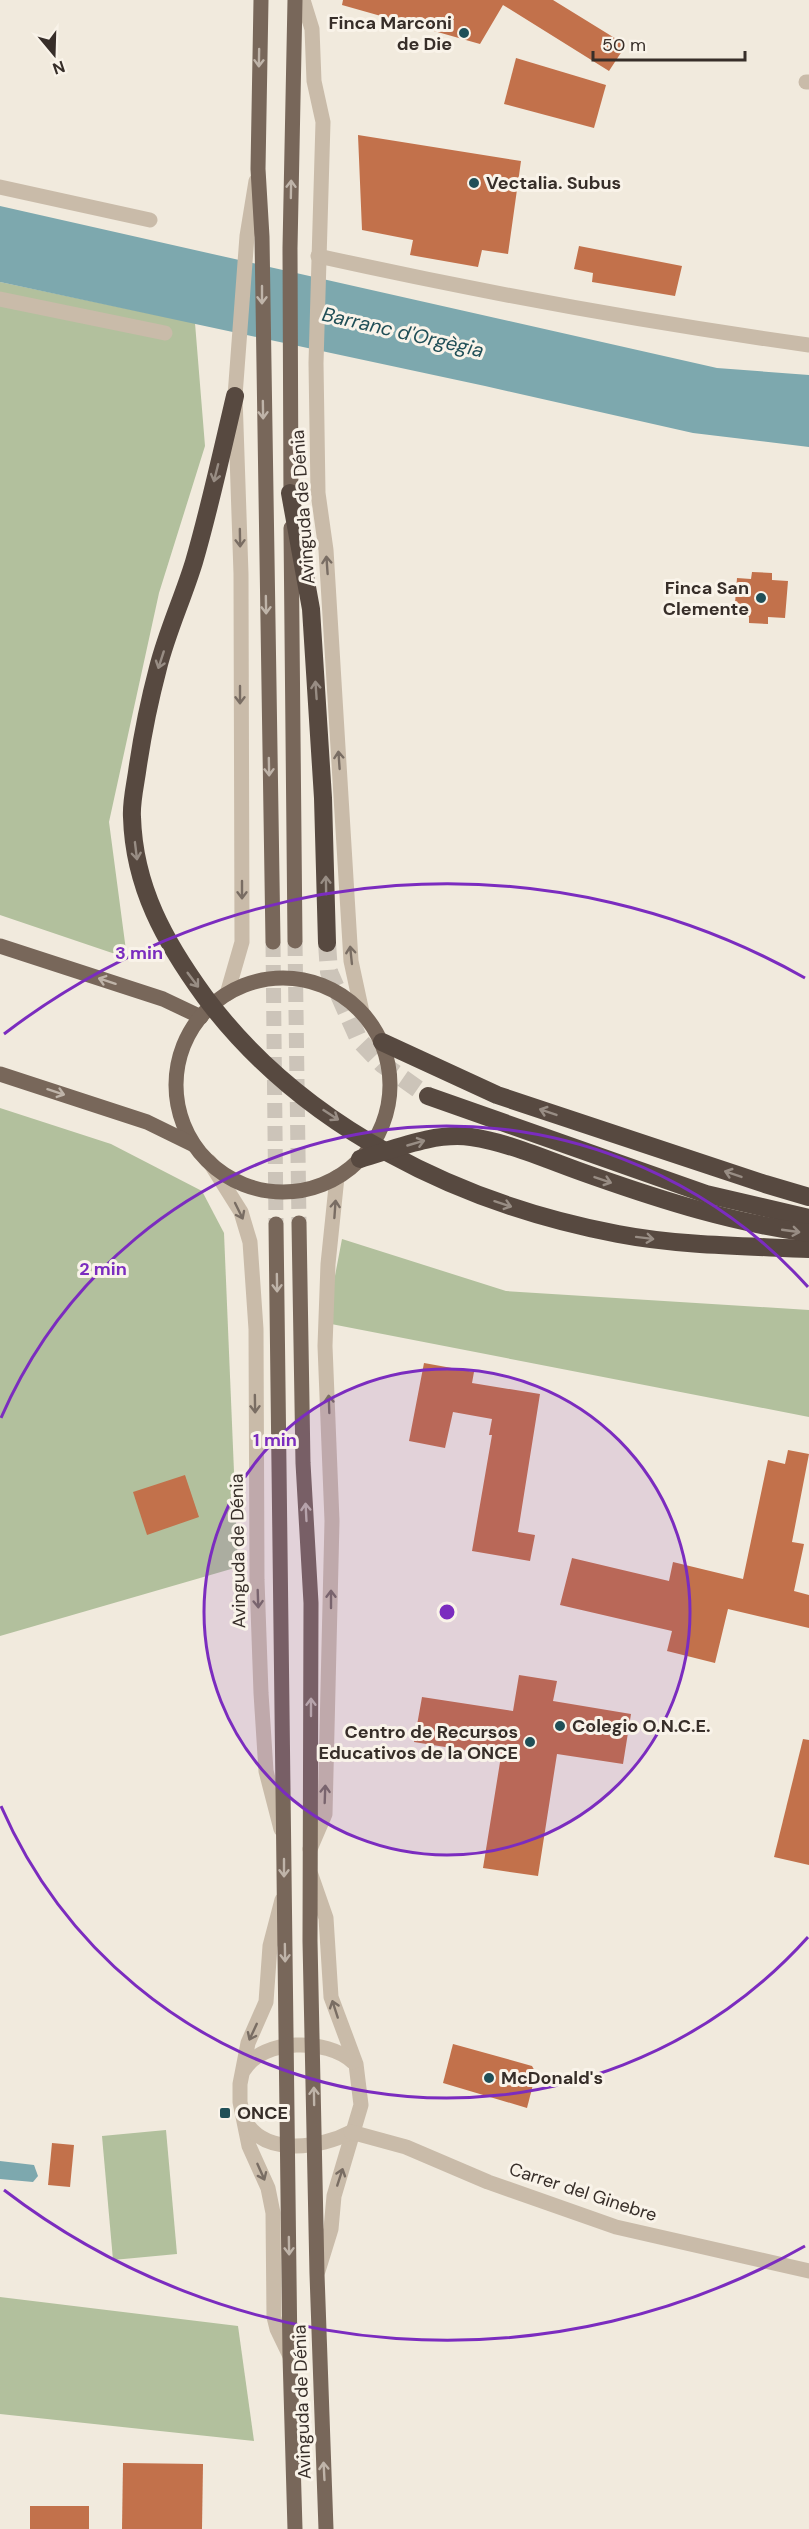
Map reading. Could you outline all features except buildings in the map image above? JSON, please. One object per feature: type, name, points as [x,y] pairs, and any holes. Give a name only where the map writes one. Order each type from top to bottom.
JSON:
[{"type":"highway","points":[[235,396],[193,563],[158,666],[142,739],[131,815],[139,877],[152,912],[177,959],[229,1029],[296,1093],[408,1166],[475,1195],[546,1218],[620,1235],[672,1241],[809,1249]]},
{"type":"highway","points":[[290,493],[311,609],[323,798],[327,943]]},
{"type":"highway","points":[[382,1042],[497,1095],[809,1197]]},
{"type":"highway","points":[[429,1096],[706,1194],[809,1218]]},
{"type":"highway","points":[[360,1159],[436,1137],[471,1137],[501,1145],[672,1204],[765,1227],[809,1233]]},
{"type":"main road","name":"Avinguda de Dénia","points":[[261,0],[258,169],[254,237],[261,352],[273,942]]},
{"type":"main road","name":"Avinguda de Dénia","points":[[295,0],[290,248],[295,941]]},
{"type":"main road","points":[[0,946],[163,999],[201,1017]]},
{"type":"main road","points":[[280,978],[309,981],[338,992],[363,1012],[382,1042],[389,1066],[390,1091],[386,1116],[375,1139],[360,1159],[337,1177],[302,1190],[260,1189],[240,1182],[209,1161],[194,1144],[184,1124],[178,1102],[176,1080],[180,1057],[188,1036],[201,1017],[226,994],[251,983],[280,978]]},
{"type":"main road","points":[[0,1074],[147,1122],[194,1144]]},
{"type":"main road","name":"Avinguda de Dénia","points":[[299,1223],[303,1463],[311,1602],[310,1871],[317,2274],[326,2529]]},
{"type":"main road","name":"Avinguda de Dénia","points":[[276,1224],[290,2356],[295,2529]]},
{"type":"street","name":"Avinguda de Dénia","points":[[303,0],[312,28],[314,81],[323,122],[316,363],[318,493],[326,549],[351,952],[363,1012]]},
{"type":"street","points":[[0,187],[150,220]]},
{"type":"street","points":[[226,994],[242,942],[241,574],[235,396],[239,340],[254,237]]},
{"type":"street","points":[[318,256],[485,293],[708,331],[809,345]]},
{"type":"street","points":[[0,299],[165,333]]},
{"type":"street","name":"Avinguda de Dénia","points":[[209,1161],[241,1212],[250,1242],[256,1329],[257,1580],[262,1704],[266,1771],[284,1841]]},
{"type":"street","name":"Avinguda de Dénia","points":[[310,1849],[325,1814],[332,1521],[325,1346],[328,1264],[337,1177]]},
{"type":"street","name":"Avinguda de Dénia","points":[[310,1871],[326,1918],[331,1997],[356,2064],[361,2105],[358,2121],[351,2132],[350,2148],[334,2196],[331,2229],[317,2274]]},
{"type":"street","name":"Avinguda de Dénia","points":[[284,1894],[270,1946],[266,2002],[248,2043],[240,2102],[249,2146],[268,2188],[273,2212],[274,2317],[277,2330],[290,2356]]},
{"type":"street","points":[[243,2070],[250,2059],[261,2053],[287,2046],[334,2048],[356,2064]]},
{"type":"street","points":[[243,2117],[256,2135],[288,2145],[315,2145],[351,2132]]},
{"type":"street","name":"Carrer del Ginebre","points":[[351,2132],[405,2147],[488,2182],[616,2226],[809,2271]]},
{"type":"green space","points":[[0,282],[195,323],[205,446],[159,593],[109,822],[127,958],[0,915]]},
{"type":"green space","points":[[0,1108],[111,1144],[202,1191],[224,1233],[238,1567],[0,1636]]},
{"type":"green space","points":[[342,1239],[506,1291],[809,1310],[809,1417],[326,1323]]},
{"type":"green space","points":[[166,2130],[177,2254],[113,2260],[102,2136]]},
{"type":"green space","points":[[0,2297],[238,2326],[254,2441],[0,2414]]},
{"type":"water","name":"Barranc d'Orgègia","points":[[0,206],[717,368],[809,375],[809,447],[693,433],[0,282]]},
{"type":"water","points":[[0,2161],[34,2165],[38,2176],[33,2182],[0,2179]]},
{"type":"tunnel","points":[[295,941],[299,1223]]},
{"type":"tunnel","points":[[273,942],[276,1224]]},
{"type":"tunnel","points":[[327,943],[329,972],[359,1040],[382,1064],[428,1096]]},
{"type":"place","name":"Finca Marconi de Die","points":[[464,33]]},
{"type":"place","name":"Vectalia. Subus","points":[[474,183]]},
{"type":"place","name":"Finca San Clemente","points":[[761,598]]},
{"type":"place","name":"Colegio O.N.C.E.","points":[[560,1726]]},
{"type":"place","name":"Centro de Recursos Educativos de la ONCE","points":[[530,1742]]},
{"type":"place","name":"McDonald's","points":[[489,2078]]},
{"type":"place","name":"ONCE","points":[[225,2113]]}]
